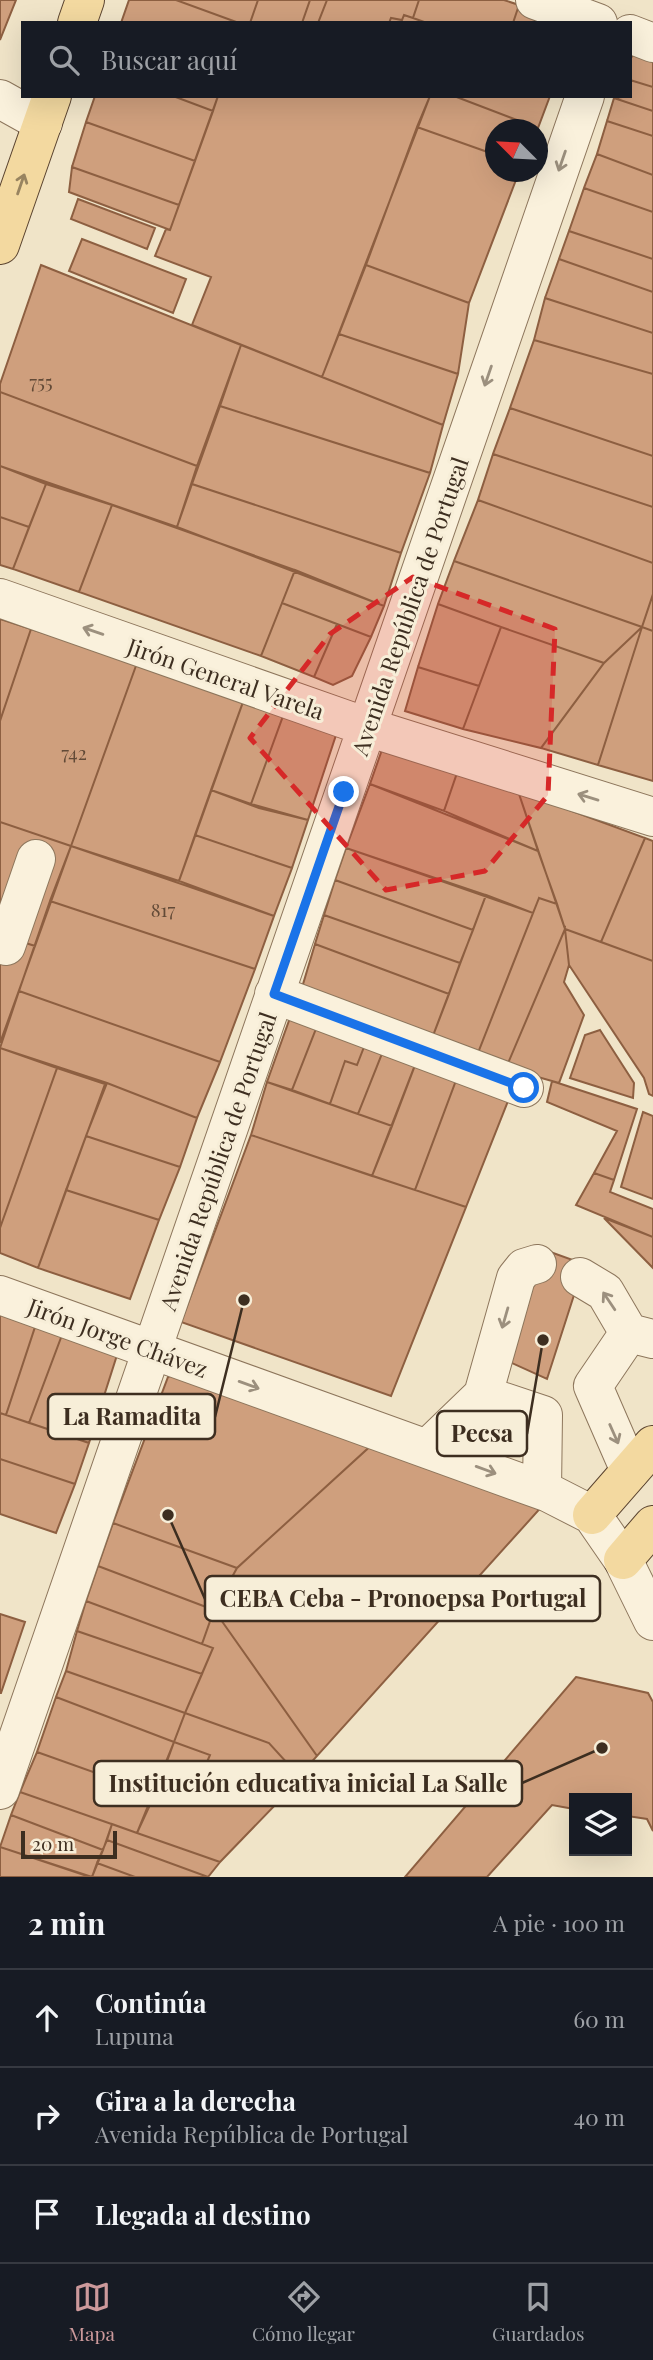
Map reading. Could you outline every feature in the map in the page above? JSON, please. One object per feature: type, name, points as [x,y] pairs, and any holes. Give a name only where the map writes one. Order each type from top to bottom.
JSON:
[{"type":"main road","points":[[79,21],[85,0]]},
{"type":"main road","points":[[0,245],[47,109]]},
{"type":"main road","points":[[592,1515],[641,1458]]},
{"type":"main road","points":[[623,1560],[653,1525]]},
{"type":"street","points":[[535,0],[593,21]]},
{"type":"street","points":[[611,21],[618,0]]},
{"type":"street","points":[[632,35],[653,43]]},
{"type":"street","name":"Avenida República de Portugal","points":[[0,1790],[584,98]]},
{"type":"street","points":[[0,99],[47,109]]},
{"type":"street","name":"Jirón General Varela","points":[[0,598],[367,727],[653,817]]},
{"type":"street","points":[[6,946],[10,901],[36,859]]},
{"type":"street","points":[[274,994],[524,1088]]},
{"type":"street","points":[[427,1449],[483,1395],[516,1278],[524,1268],[537,1264]]},
{"type":"street","points":[[483,1395],[543,1415],[593,1386],[641,1336],[605,1292],[580,1277]]},
{"type":"street","name":"Jirón Jorge Chávez","points":[[0,1295],[542,1490],[592,1515],[623,1560],[653,1621]]},
{"type":"street","points":[[593,1386],[641,1458]]},
{"type":"street","points":[[542,1490],[543,1415]]},
{"type":"highlighted area","points":[[413,577],[555,629],[548,795],[485,871],[386,890],[250,738],[330,634]]},
{"type":"building","points":[[0,0],[16,0],[0,40]]},
{"type":"building","points":[[129,0],[176,0],[234,21],[122,21]]},
{"type":"building","points":[[176,0],[258,0],[251,21],[234,21]]},
{"type":"building","points":[[258,0],[310,0],[303,21],[251,21]]},
{"type":"building","points":[[310,0],[327,0],[319,21],[303,21]]},
{"type":"building","points":[[327,0],[419,0],[413,18],[404,15],[402,20],[391,18],[390,21],[319,21]]},
{"type":"building","points":[[419,0],[504,0],[519,5],[514,21],[421,21],[413,18]]},
{"type":"building","points":[[519,5],[563,21],[514,21]]},
{"type":"building","points":[[404,15],[421,21],[390,21],[391,18],[402,20]]},
{"type":"building","points":[[633,54],[653,62],[653,87],[632,81]]},
{"type":"building","points":[[632,81],[653,87],[653,111],[614,98],[632,98]]},
{"type":"building","points":[[94,98],[178,98],[213,111],[195,161],[86,122]]},
{"type":"building","points":[[178,98],[217,98],[213,111]]},
{"type":"building","points":[[217,98],[429,98],[322,377],[192,325],[211,277],[155,256],[166,229],[170,230]]},
{"type":"building","points":[[429,98],[459,98],[514,119],[485,119],[485,151],[417,127]]},
{"type":"building","points":[[459,98],[549,98],[541,119],[514,119]]},
{"type":"building","points":[[614,98],[653,111],[653,136],[607,121]]},
{"type":"building","points":[[607,121],[653,136],[653,175],[597,154]]},
{"type":"building","points":[[86,122],[195,161],[179,205],[72,167]]},
{"type":"building","points":[[417,127],[485,151],[485,182],[515,182],[469,303],[366,265]]},
{"type":"building","points":[[597,154],[653,175],[653,212],[584,188]]},
{"type":"building","points":[[72,167],[179,205],[170,230],[69,192]]},
{"type":"building","points":[[584,188],[653,212],[653,259],[569,231]]},
{"type":"building","points":[[78,199],[155,228],[147,249],[71,219]]},
{"type":"building","points":[[569,231],[653,259],[653,292],[559,259]]},
{"type":"building","points":[[82,239],[186,279],[173,313],[69,271]]},
{"type":"building","points":[[559,259],[653,292],[653,333],[545,298]]},
{"type":"building","points":[[41,265],[241,345],[197,466],[0,392],[0,384]]},
{"type":"building","points":[[366,265],[469,303],[458,374],[339,334]]},
{"type":"building","points":[[545,298],[653,333],[653,374],[534,340]]},
{"type":"building","points":[[339,334],[458,374],[443,425],[322,377]]},
{"type":"building","points":[[534,340],[653,374],[653,456],[510,408]]},
{"type":"building","points":[[241,345],[443,425],[430,473],[220,406]]},
{"type":"building","points":[[0,392],[197,466],[177,527],[0,466]]},
{"type":"building","points":[[220,406],[430,473],[401,553],[192,484]]},
{"type":"building","points":[[510,408],[653,456],[653,507],[493,454]]},
{"type":"building","points":[[493,454],[653,507],[653,563],[478,500]]},
{"type":"building","points":[[0,466],[46,484],[29,527],[0,517]]},
{"type":"building","points":[[46,484],[112,505],[79,592],[13,569]]},
{"type":"building","points":[[192,484],[401,553],[384,606],[177,527]]},
{"type":"building","points":[[478,500],[653,563],[653,594],[642,627],[454,561]]},
{"type":"building","points":[[112,505],[295,570],[261,656],[79,592]]},
{"type":"building","points":[[0,517],[29,527],[13,569],[0,565]]},
{"type":"building","points":[[454,561],[642,627],[604,663],[501,627],[438,604]]},
{"type":"building","points":[[295,570],[384,606],[371,637],[282,603]]},
{"type":"building","points":[[653,594],[653,631],[642,627]]},
{"type":"building","points":[[282,603],[337,624],[314,677],[261,656]]},
{"type":"building","points":[[438,604],[501,627],[479,686],[418,667]]},
{"type":"building","points":[[0,619],[31,629],[0,721]]},
{"type":"building","points":[[337,624],[371,637],[352,676],[333,685],[314,677]]},
{"type":"building","points":[[501,627],[604,663],[541,748],[463,729]]},
{"type":"building","points":[[642,627],[598,765],[541,748],[604,663]]},
{"type":"building","points":[[642,627],[653,631],[653,781],[598,765]]},
{"type":"building","points":[[31,629],[137,663],[71,846],[0,822],[0,721]]},
{"type":"building","points":[[137,663],[243,702],[179,881],[71,846]]},
{"type":"building","points":[[418,667],[479,686],[463,729],[405,711]]},
{"type":"building","points":[[243,702],[283,716],[251,804],[211,790]]},
{"type":"building","points":[[283,716],[336,735],[308,820],[251,804]]},
{"type":"building","points":[[384,744],[458,770],[444,811],[370,784]]},
{"type":"building","points":[[458,770],[518,791],[538,851],[444,811]]},
{"type":"building","points":[[370,784],[538,851],[557,904],[539,898],[533,913],[346,848]]},
{"type":"building","points":[[211,790],[259,808],[308,820],[292,868],[195,835]]},
{"type":"building","points":[[518,791],[645,838],[601,942],[565,929]]},
{"type":"building","points":[[0,822],[71,846],[35,946],[0,935]]},
{"type":"building","points":[[195,835],[292,868],[274,916],[179,881]]},
{"type":"building","points":[[645,838],[653,841],[653,961],[601,942]]},
{"type":"building","points":[[71,846],[274,916],[255,969],[50,901]]},
{"type":"building","points":[[346,848],[486,895],[473,930],[335,880]]},
{"type":"building","points":[[335,880],[473,930],[460,963],[324,915]]},
{"type":"building","points":[[486,895],[533,913],[476,1058],[431,1041]]},
{"type":"building","points":[[539,898],[557,904],[565,929],[506,1068],[476,1058]]},
{"type":"building","points":[[50,901],[255,969],[220,1062],[19,991]]},
{"type":"building","points":[[324,915],[460,963],[449,994],[315,944]]},
{"type":"building","points":[[565,929],[653,961],[653,1096],[649,1094],[644,1078],[569,965]]},
{"type":"building","points":[[565,929],[569,965],[564,982],[584,1015],[559,1083],[506,1068]]},
{"type":"building","points":[[0,935],[35,946],[0,1043]]},
{"type":"building","points":[[315,944],[449,994],[431,1041],[301,991]]},
{"type":"building","points":[[19,991],[220,1062],[197,1118],[107,1083],[0,1048]]},
{"type":"building","points":[[291,1015],[321,1016],[292,1090],[267,1082]]},
{"type":"building","points":[[321,1016],[369,1034],[357,1065],[345,1061],[330,1104],[292,1090]]},
{"type":"building","points":[[600,1030],[634,1083],[633,1098],[570,1078],[585,1035]]},
{"type":"building","points":[[369,1034],[387,1041],[358,1114],[330,1104],[345,1061],[357,1065]]},
{"type":"building","points":[[387,1041],[420,1052],[392,1126],[358,1114]]},
{"type":"building","points":[[0,1048],[57,1068],[0,1228]]},
{"type":"building","points":[[420,1052],[461,1067],[415,1190],[372,1176]]},
{"type":"building","points":[[461,1067],[512,1091],[466,1207],[415,1190]]},
{"type":"building","points":[[57,1068],[105,1084],[38,1268],[0,1253],[0,1228]]},
{"type":"building","points":[[552,1081],[637,1109],[614,1180],[594,1173],[617,1131],[547,1102]]},
{"type":"building","points":[[267,1082],[392,1126],[372,1176],[251,1135]]},
{"type":"building","points":[[107,1083],[197,1118],[180,1167],[86,1136]]},
{"type":"building","points":[[643,1112],[653,1116],[653,1199],[621,1187]]},
{"type":"building","points":[[251,1135],[466,1207],[391,1396],[181,1322]]},
{"type":"building","points":[[86,1136],[180,1167],[159,1220],[66,1190]]},
{"type":"building","points":[[594,1173],[614,1180],[610,1192],[653,1209],[653,1237],[576,1205]]},
{"type":"building","points":[[66,1190],[159,1220],[130,1299],[38,1268]]},
{"type":"building","points":[[604,1218],[653,1237],[653,1268]]},
{"type":"building","points":[[542,1249],[584,1264],[547,1379],[503,1359]]},
{"type":"building","points":[[0,1314],[35,1327],[6,1415],[0,1413]]},
{"type":"building","points":[[35,1327],[62,1335],[29,1423],[6,1415]]},
{"type":"building","points":[[62,1335],[117,1355],[89,1443],[29,1423]]},
{"type":"building","points":[[182,1370],[376,1441],[237,1568],[113,1523],[168,1377]]},
{"type":"building","points":[[0,1413],[89,1443],[75,1484],[0,1459]]},
{"type":"building","points":[[376,1441],[545,1503],[317,1756],[214,1610],[237,1568]]},
{"type":"building","points":[[0,1459],[75,1484],[56,1533],[0,1514]]},
{"type":"building","points":[[113,1523],[237,1568],[214,1610],[98,1566]]},
{"type":"building","points":[[98,1566],[214,1610],[202,1644],[86,1601]]},
{"type":"building","points":[[86,1601],[213,1648],[202,1674],[77,1631]]},
{"type":"building","points":[[214,1610],[317,1756],[299,1776],[269,1743],[185,1713],[213,1648],[202,1644]]},
{"type":"building","points":[[0,1614],[25,1622],[1,1693],[0,1693]]},
{"type":"building","points":[[77,1631],[202,1674],[185,1713],[66,1671]]},
{"type":"building","points":[[66,1671],[185,1713],[174,1742],[56,1697]]},
{"type":"building","points":[[576,1677],[648,1693],[653,1702],[653,1831],[647,1819],[632,1817],[632,1793],[569,1793],[569,1808],[552,1805],[487,1877],[405,1877]]},
{"type":"building","points":[[56,1697],[174,1742],[155,1794],[37,1752]]},
{"type":"building","points":[[185,1713],[269,1743],[299,1776],[279,1801],[252,1775],[207,1762],[210,1755],[174,1742]]},
{"type":"building","points":[[174,1742],[210,1755],[207,1762],[252,1775],[279,1801],[220,1862],[137,1833]]},
{"type":"building","points":[[37,1752],[155,1794],[137,1833],[20,1792]]},
{"type":"building","points":[[20,1792],[112,1824],[103,1850],[11,1815]]},
{"type":"building","points":[[11,1815],[103,1850],[92,1877],[0,1847]]},
{"type":"building","points":[[112,1824],[220,1862],[208,1877],[107,1840]]},
{"type":"building","points":[[107,1840],[208,1877],[135,1877],[97,1863]]},
{"type":"building","points":[[0,1847],[90,1877],[0,1877]]},
{"type":"building","points":[[97,1863],[135,1877],[92,1877]]},
{"type":"place","name":"La Ramadita","points":[[244,1300]]},
{"type":"place","name":"Pecsa","points":[[543,1340]]},
{"type":"place","name":"CEBA Ceba - Pronoepsa Portugal","points":[[168,1515]]},
{"type":"place","name":"Institución educativa inicial La Salle","points":[[602,1748]]},
{"type":"route","points":[[344,792],[274,994],[524,1088]]}]
